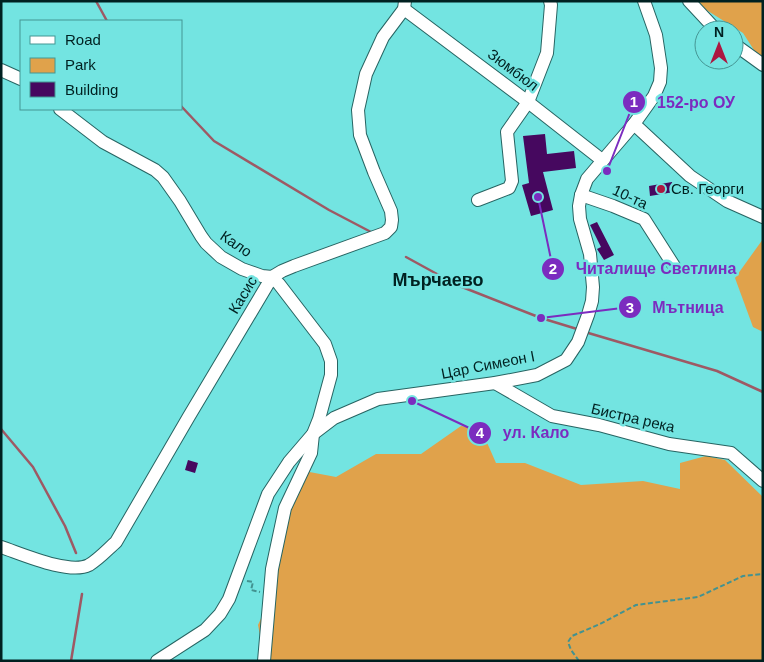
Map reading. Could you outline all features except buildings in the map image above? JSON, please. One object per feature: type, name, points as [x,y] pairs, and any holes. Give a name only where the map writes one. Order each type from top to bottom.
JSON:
[{"type":"street","points":[[478,200],[509,188],[512,180],[508,132],[528,102],[547,53],[550,1]]},
{"type":"street","name":"Цар Симеон I","points":[[157,661],[205,630],[220,614],[230,599],[268,494],[289,462],[313,434],[334,418],[378,399],[537,376],[566,360],[578,342],[592,301],[593,287],[590,254],[580,219],[579,206],[586,179],[634,124],[654,96],[660,82],[661,68],[656,35],[644,1]]},
{"type":"street","points":[[689,1],[707,20]]},
{"type":"street","name":"Зюмбюл","points":[[404,5],[602,160]]},
{"type":"street","name":"Касис","points":[[1,547],[52,564],[73,568],[87,566],[116,542],[272,277],[282,271],[385,233],[391,228],[391,211],[360,135],[358,110],[366,74],[383,38],[404,5]]},
{"type":"street","points":[[744,51],[763,65]]},
{"type":"street","points":[[1,70],[20,79]]},
{"type":"street","name":"Кало","points":[[61,110],[103,142],[155,170],[163,177],[180,200],[200,236],[221,257],[242,270],[272,277]]},
{"type":"street","points":[[634,124],[690,176],[727,201],[763,217]]},
{"type":"street","name":"10-та","points":[[581,195],[644,219],[674,266]]},
{"type":"street","points":[[264,661],[272,569],[285,508],[311,453],[313,434],[331,375],[331,361],[325,344],[272,277]]},
{"type":"street","name":"Бистра река","points":[[495,383],[552,416],[599,425],[669,444],[731,453],[763,481]]},
{"type":"path","points":[[579,661],[568,642],[572,636],[636,605],[698,597],[743,576],[763,574]]},
{"type":"path","points":[[237,578],[253,582],[251,590],[269,595]]},
{"type":"green space","points":[[697,1],[763,1],[763,64],[744,35],[744,20],[722,20],[700,6]]},
{"type":"green space","points":[[763,239],[763,332],[753,327],[735,278]]},
{"type":"green space","points":[[461,426],[481,429],[496,463],[525,463],[581,485],[643,481],[680,489],[680,463],[706,456],[725,460],[763,497],[763,661],[265,661],[258,625],[276,585],[278,542],[299,470],[336,477],[376,454],[421,454]]},
{"type":"waterway","points":[[96,1],[106,20]]},
{"type":"waterway","points":[[182,107],[214,141],[329,210],[371,232]]},
{"type":"waterway","points":[[406,257],[457,285],[541,318],[577,329]]},
{"type":"waterway","points":[[585,332],[717,371],[763,392]]},
{"type":"waterway","points":[[1,429],[33,467],[65,526],[76,553]]},
{"type":"waterway","points":[[71,661],[82,594]]},
{"type":"place","name":"152-ро ОУ","points":[[607,171]]},
{"type":"place","name":"Св. Георги","points":[[661,189]]},
{"type":"place","name":"Читалище Светлина","points":[[538,197]]},
{"type":"place","name":"Мътница","points":[[541,318]]},
{"type":"place","name":"ул. Кало","points":[[412,401]]},
{"type":"district","name":"Мърчаево","points":[[438,280]]}]
